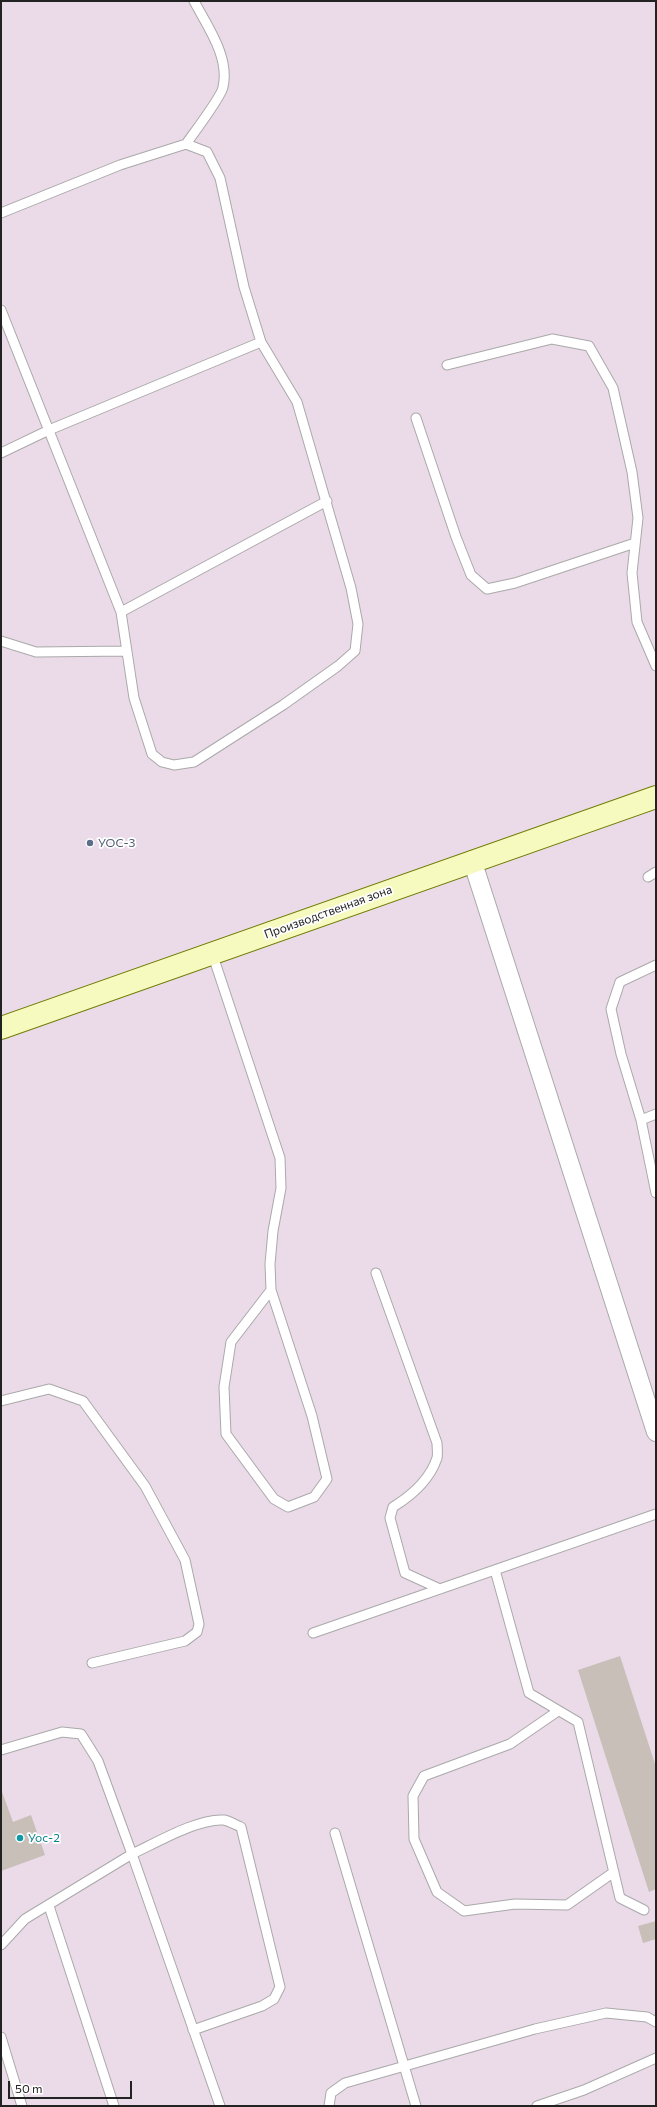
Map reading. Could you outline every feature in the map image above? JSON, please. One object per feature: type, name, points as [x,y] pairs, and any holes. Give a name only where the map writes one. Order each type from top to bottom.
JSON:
[{"type":"main road","name":"Производственная зона","points":[[1,1028],[472,860],[656,797]]},
{"type":"street","points":[[472,860],[656,1432]]},
{"type":"lane","points":[[186,144],[223,88],[224,71],[220,51],[194,1]]},
{"type":"lane","points":[[1,213],[120,165],[186,144],[207,152],[220,178],[244,287],[261,342],[297,402],[327,501],[351,588],[358,624],[355,651],[338,666],[283,705],[194,762],[174,765],[162,762],[152,754],[134,698],[121,612],[1,310]]},
{"type":"lane","points":[[447,365],[552,339],[588,346],[613,388],[632,472],[638,518],[632,573],[637,622],[656,666]]},
{"type":"lane","points":[[1,452],[49,430],[261,342]]},
{"type":"lane","points":[[416,418],[456,537],[471,575],[487,589],[515,583],[635,543]]},
{"type":"lane","points":[[121,612],[327,501]]},
{"type":"lane","points":[[1,641],[36,652],[127,651]]},
{"type":"lane","points":[[212,953],[280,1158],[280,1188],[273,1231],[270,1264],[271,1290],[312,1416],[327,1479],[314,1497],[288,1507],[274,1499],[226,1434],[224,1387],[231,1342],[271,1290]]},
{"type":"lane","points":[[656,965],[620,982],[612,1009],[621,1054],[641,1120],[656,1193]]},
{"type":"lane","points":[[641,1120],[656,1114]]},
{"type":"lane","points":[[376,1273],[437,1443],[438,1457],[430,1472],[409,1497],[393,1506],[390,1518],[405,1573],[440,1589]]},
{"type":"lane","points":[[1,1401],[50,1389],[83,1401],[145,1486],[186,1560],[199,1624],[197,1632],[185,1641],[92,1663]]},
{"type":"lane","points":[[313,1633],[656,1514]]},
{"type":"lane","points":[[495,1570],[529,1693],[578,1722],[620,1898],[644,1910]]},
{"type":"lane","points":[[558,1711],[510,1744],[424,1776],[413,1796],[414,1839],[437,1892],[464,1912],[515,1904],[567,1905],[614,1872]]},
{"type":"lane","points":[[1,1750],[62,1732],[82,1734],[98,1761],[220,2106]]},
{"type":"lane","points":[[1,1945],[25,1919],[132,1854],[187,1828],[208,1822],[225,1820],[241,1828],[280,1988],[274,1999],[262,2006],[193,2030]]},
{"type":"lane","points":[[335,1833],[416,2106]]},
{"type":"lane","points":[[48,1906],[114,2106]]},
{"type":"lane","points":[[329,2106],[331,2093],[345,2083],[536,2029],[606,2013],[647,2017],[656,2022]]},
{"type":"lane","points":[[1,2037],[22,2106]]},
{"type":"lane","points":[[537,2106],[584,2090],[656,2058]]},
{"type":"shaded area","points":[[1,1],[656,1],[656,2106],[1,2106]]},
{"type":"building","points":[[620,1656],[656,1767],[656,1889],[649,1892],[578,1670]]},
{"type":"building","name":"Уос-2","points":[[1,1789],[13,1822],[31,1815],[45,1855],[1,1871]]},
{"type":"building","points":[[656,1921],[656,1939],[643,1943],[638,1926]]},
{"type":"place","name":"УОС-3","points":[[90,843]]},
{"type":"place","name":"Уос-2","points":[[20,1838]]}]
